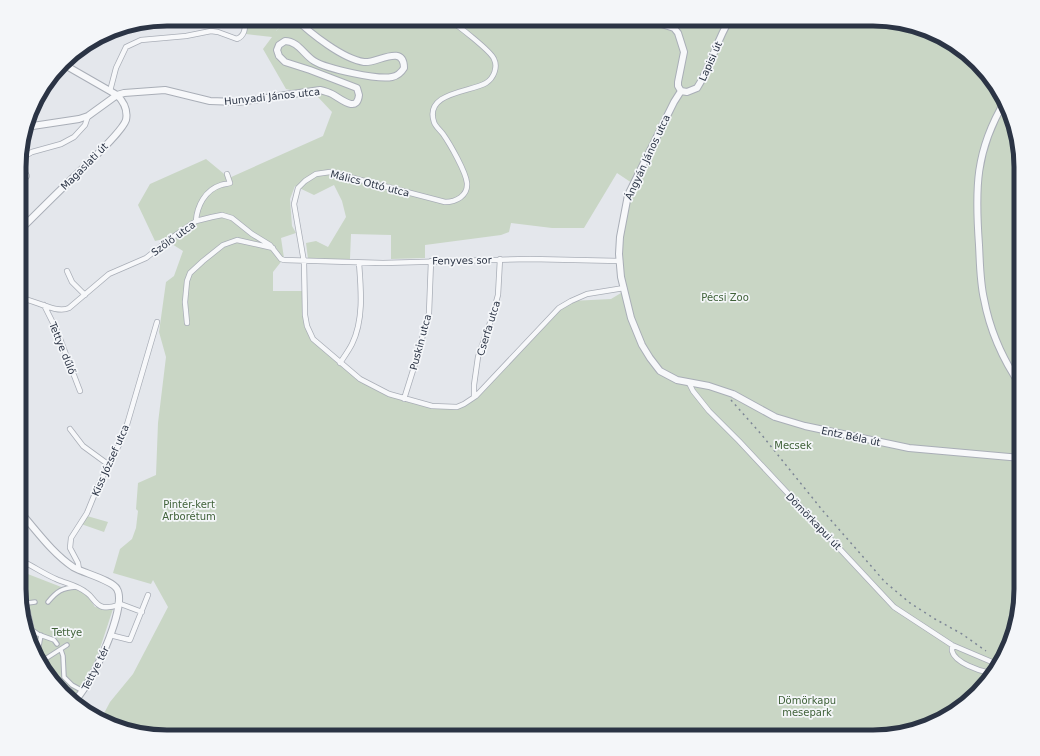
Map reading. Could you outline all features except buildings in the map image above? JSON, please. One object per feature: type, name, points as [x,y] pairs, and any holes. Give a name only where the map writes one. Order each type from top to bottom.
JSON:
[{"type":"street","points":[[110,91],[116,68],[126,47],[141,40],[186,36],[211,31],[237,39],[242,36],[244,26]]},
{"type":"street","name":"Hunyadi János utca","points":[[32,126],[79,119],[88,116],[117,95],[154,90],[165,90],[210,101],[238,102],[320,90],[348,103],[353,104],[356,102],[359,95],[356,88],[310,70],[284,62],[278,56],[277,50],[279,45],[285,41],[294,43],[314,61],[339,70],[384,78],[397,75],[404,68],[403,61],[396,55],[387,56],[372,62],[355,60],[328,44],[305,26]]},
{"type":"street","name":"Málics Ottó utca","points":[[456,26],[488,52],[494,59],[495,64],[494,75],[487,82],[439,101],[433,110],[434,123],[443,133],[465,175],[467,183],[465,192],[461,198],[445,202],[334,173],[325,172],[316,174],[305,181],[298,188],[294,198],[295,214],[304,262],[305,314],[307,326],[313,339],[360,379],[385,392],[404,399],[432,406],[457,407],[474,397],[559,308],[571,300],[587,294],[624,288]]},
{"type":"street","points":[[666,26],[675,29]]},
{"type":"street","points":[[675,26],[675,29],[680,38],[684,52],[678,82],[679,89],[682,91]]},
{"type":"street","name":"Lapisi út","points":[[682,91],[686,92],[697,88],[727,26]]},
{"type":"street","points":[[67,67],[117,95]]},
{"type":"street","name":"Ángyán János utca","points":[[682,91],[676,97],[628,195],[620,237],[620,261],[624,288],[635,328],[642,345],[660,371],[672,378],[690,383]]},
{"type":"street","name":"Magaslati út","points":[[26,224],[99,153],[122,126],[126,115],[125,108],[123,102],[117,95]]},
{"type":"street","points":[[1001,109],[992,124],[984,148],[978,182],[976,208],[982,286],[986,307],[992,333],[1000,351],[1014,374]]},
{"type":"street","points":[[26,155],[32,152],[61,144],[74,137],[85,125],[88,116]]},
{"type":"street","points":[[196,221],[199,205],[204,197],[217,187],[230,183],[227,174]]},
{"type":"street","name":"Szőlő utca","points":[[26,299],[65,310],[73,306],[109,274],[146,258],[196,221],[212,217],[226,216],[261,243]]},
{"type":"street","points":[[187,323],[185,302],[187,281],[190,273],[223,245],[230,241],[242,240],[261,243],[273,248],[278,257],[284,260],[304,262]]},
{"type":"street","name":"Fenyves sor","points":[[304,262],[359,263],[500,259],[620,261]]},
{"type":"street","name":"Cserfa utca","points":[[474,397],[478,357],[498,295],[500,259]]},
{"type":"street","name":"Puskin utca","points":[[404,399],[429,313],[431,261]]},
{"type":"street","points":[[340,363],[352,343],[357,327],[360,311],[359,263]]},
{"type":"street","points":[[67,271],[72,282],[85,295]]},
{"type":"street","name":"Tettye dűlő","points":[[44,305],[57,331],[80,391]]},
{"type":"street","name":"Kiss József utca","points":[[79,570],[79,566],[70,548],[72,538],[87,513],[126,428],[157,322]]},
{"type":"street","name":"Entz Béla út","points":[[690,383],[709,386],[733,394],[775,417],[812,428],[910,448],[1014,457]]},
{"type":"street","name":"Dömörkapui út","points":[[690,383],[693,391],[709,411],[739,441],[894,607],[952,645],[992,664]]},
{"type":"street","points":[[70,430],[83,446],[109,464]]},
{"type":"street","points":[[26,519],[56,553],[79,570],[102,579],[114,586],[118,590],[118,604]]},
{"type":"street","points":[[26,563],[56,579],[80,587],[89,594],[96,604],[103,607],[112,607],[118,604],[142,612]]},
{"type":"street","points":[[48,602],[56,593],[63,589],[80,587]]},
{"type":"street","name":"Tettye tér","points":[[110,635],[130,640],[148,595]]},
{"type":"street","points":[[27,604],[35,602]]},
{"type":"street","name":"Tettye tér","points":[[77,697],[83,691],[103,656],[118,604]]},
{"type":"street","points":[[28,611],[32,630],[40,635],[54,640],[57,644]]},
{"type":"street","points":[[38,646],[40,635]]},
{"type":"street","points":[[45,660],[67,645]]},
{"type":"street","points":[[952,645],[952,652],[964,663],[983,670],[983,665],[988,661]]},
{"type":"street","points":[[61,650],[63,656],[64,677],[72,685],[83,691]]},
{"type":"street","name":"Dömörkapui út","points":[[983,670],[988,671]]},
{"type":"green space","name":"Mecsek","points":[[246,26],[281,26],[276,31],[281,26],[882,26],[910,31],[927,37],[944,45],[973,67],[995,96],[1003,113],[1009,130],[1014,158],[1014,598],[1009,626],[1003,643],[995,660],[973,689],[944,711],[927,719],[910,725],[882,730],[158,730],[122,723],[103,714],[110,702],[133,674],[168,607],[153,580],[151,584],[113,573],[120,549],[132,539],[136,528],[138,511],[136,509],[138,483],[156,475],[158,423],[166,357],[159,332],[166,282],[174,276],[183,251],[164,239],[155,241],[138,205],[150,184],[206,159],[229,178],[323,136],[332,112],[317,96],[286,89],[263,49],[272,37],[246,34]],"holes":[[[617,173],[632,183],[628,195],[621,262],[626,290],[611,299],[571,301],[548,318],[476,396],[457,407],[413,401],[360,379],[313,339],[305,315],[305,291],[273,291],[273,272],[284,258],[281,238],[296,233],[292,226],[290,199],[295,186],[314,195],[334,185],[342,201],[346,217],[328,247],[316,241],[306,243],[308,259],[350,259],[351,234],[391,235],[391,259],[425,258],[425,245],[501,235],[509,232],[511,223],[552,228],[584,228]]]},
{"type":"green space","points":[[87,516],[108,522],[104,532],[81,524]]},
{"type":"green space","name":"Tettye","points":[[26,573],[69,590],[78,590],[87,595],[95,607],[113,609],[94,664],[76,695],[67,689],[55,675],[45,660],[33,634],[27,608]]},
{"type":"railway","points":[[731,400],[761,434],[823,511],[885,582],[910,603],[962,634],[986,651]]},
{"type":"park label","name":"Pécsi Zoo","points":[[725,297]]},
{"type":"park label","name":"Pintér-kert Arborétum","points":[[189,510]]},
{"type":"park label","name":"Dömörkapu mesepark","points":[[807,706]]}]
